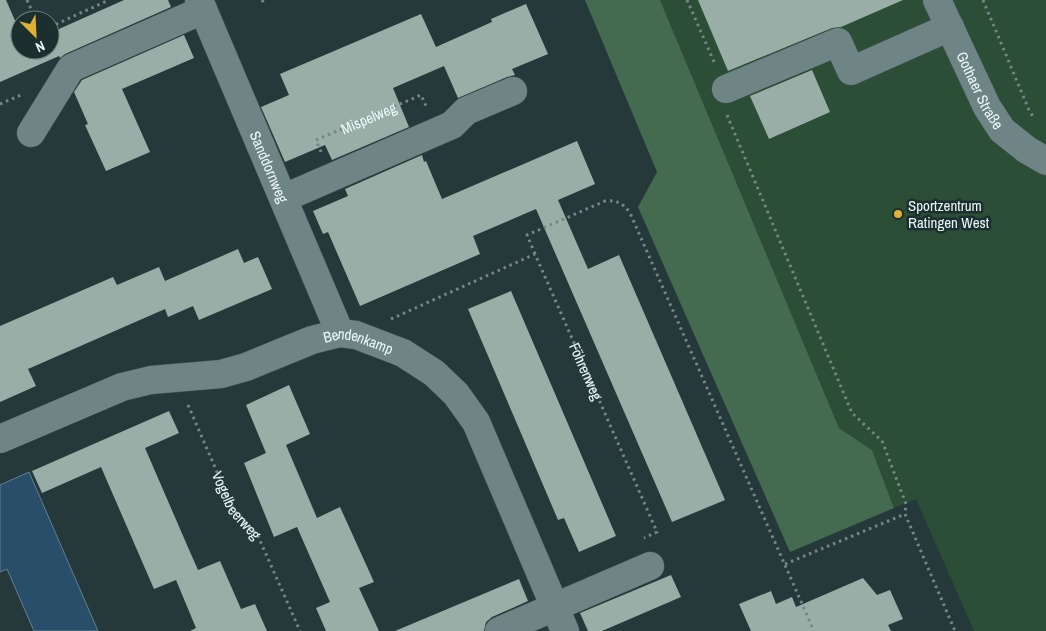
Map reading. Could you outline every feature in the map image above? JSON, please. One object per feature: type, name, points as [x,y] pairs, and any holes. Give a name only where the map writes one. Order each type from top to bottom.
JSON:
[{"type":"street","name":"Gothaer Straße","points":[[937,0],[987,106],[1002,130],[1027,150],[1046,161]]},
{"type":"street","points":[[31,133],[71,68],[201,5]]},
{"type":"street","name":"Sanddornweg","points":[[201,5],[284,198],[348,334]]},
{"type":"street","points":[[726,89],[838,42],[851,72],[950,27]]},
{"type":"street","points":[[284,198],[452,125],[466,111],[513,91]]},
{"type":"street","name":"Bendenkamp","points":[[0,439],[122,387],[152,380],[220,374],[246,367],[312,340],[348,334],[404,353],[434,373],[456,394],[476,422],[565,631]]},
{"type":"street","points":[[499,631],[650,566]]},
{"type":"path","points":[[60,22],[109,0]]},
{"type":"path","points":[[688,0],[726,89],[717,93],[848,404],[852,413],[882,441],[906,504],[905,514],[955,631]]},
{"type":"path","points":[[983,0],[1029,110],[1038,122]]},
{"type":"path","points":[[0,104],[27,92]]},
{"type":"path","name":"Mispelweg","points":[[332,178],[316,140],[421,95],[437,131]]},
{"type":"path","points":[[348,334],[535,254],[527,235],[605,201],[615,200],[625,205],[814,631]]},
{"type":"path","name":"Föhrenweg","points":[[535,254],[657,532],[638,540],[650,566]]},
{"type":"path","name":"Vogelbeerweg","points":[[177,379],[233,509],[258,536],[300,631]]},
{"type":"path","points":[[785,564],[905,514]]},
{"type":"green space","points":[[585,0],[660,0],[839,428],[872,450],[894,508],[790,552],[638,207],[657,172]]},
{"type":"green space","name":"Sportzentrum Ratingen West","points":[[660,0],[1046,0],[1046,631],[974,631],[916,499],[894,508],[872,450],[839,428]]},
{"type":"water","points":[[29,472],[98,631],[34,631],[7,569],[0,572],[0,485]]},
{"type":"building","points":[[0,0],[6,0],[10,10],[10,60],[50,60],[0,82]]},
{"type":"building","points":[[124,0],[168,0],[171,7],[65,54],[60,58],[60,29]]},
{"type":"building","points":[[698,0],[903,0],[841,27],[832,28],[728,71]]},
{"type":"building","points":[[526,4],[548,54],[512,69],[515,75],[458,98],[444,66],[393,88],[409,127],[332,160],[325,145],[285,162],[261,107],[289,95],[280,74],[421,14],[436,47],[492,22],[491,19]]},
{"type":"building","points":[[184,35],[194,58],[122,89],[150,152],[106,171],[85,125],[88,124],[74,92],[82,80]]},
{"type":"building","points":[[812,70],[830,112],[769,139],[750,96]]},
{"type":"building","points":[[577,141],[595,184],[558,200],[588,269],[619,255],[725,500],[672,522],[536,209],[473,236],[480,254],[360,306],[328,232],[323,234],[313,211],[348,196],[345,189],[422,155],[442,199]]},
{"type":"building","points":[[238,249],[244,263],[258,257],[272,289],[199,320],[193,306],[168,317],[165,309],[28,369],[36,386],[0,402],[0,326],[113,277],[117,285],[159,267],[165,281]]},
{"type":"building","points":[[511,291],[616,536],[579,552],[564,518],[558,520],[468,309]]},
{"type":"building","points":[[289,385],[310,434],[286,445],[317,518],[340,507],[374,582],[359,588],[379,631],[326,631],[316,608],[330,602],[297,527],[274,537],[244,463],[266,453],[246,405]]},
{"type":"building","points":[[169,411],[179,433],[145,448],[198,570],[220,561],[241,609],[255,604],[267,631],[190,631],[196,628],[176,580],[154,589],[101,467],[42,493],[32,471]]},
{"type":"building","points":[[671,575],[681,597],[602,631],[588,631],[580,613]]},
{"type":"building","points":[[863,578],[877,595],[890,590],[903,619],[888,625],[891,631],[751,631],[739,604],[771,591],[776,604],[792,597],[796,607]]},
{"type":"building","points":[[519,579],[528,601],[492,617],[486,622],[484,631],[395,631]]},
{"type":"place","name":"Sportzentrum Ratingen West","points":[[898,214]]}]
